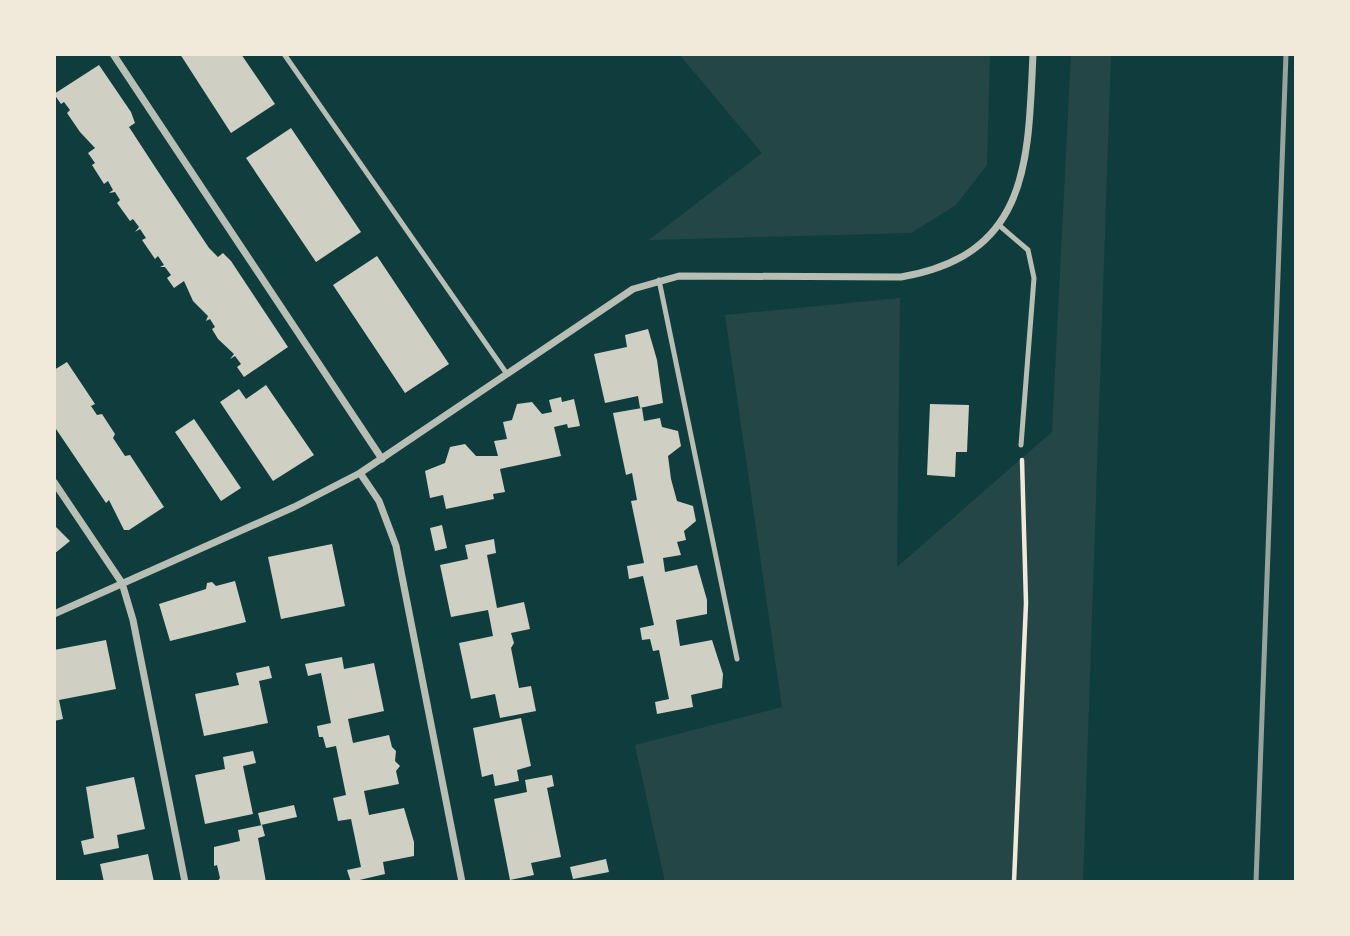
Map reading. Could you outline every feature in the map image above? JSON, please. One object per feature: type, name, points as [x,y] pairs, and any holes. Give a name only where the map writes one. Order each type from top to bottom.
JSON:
[{"type":"street","points":[[113,54],[382,459]]},
{"type":"street","points":[[54,614],[294,507],[360,474],[633,289],[678,276],[901,277],[931,272],[961,256],[1000,226],[1021,183],[1030,122],[1033,54]]},
{"type":"street","points":[[360,474],[379,501],[396,546],[462,882]]},
{"type":"street","points":[[54,482],[122,583],[133,620],[185,882]]},
{"type":"lane","points":[[284,54],[507,374]]},
{"type":"lane","points":[[1000,226],[1028,250],[1034,278],[1021,445]]},
{"type":"lane","points":[[659,280],[737,659]]},
{"type":"path","points":[[1014,882],[1026,603],[1021,445]]},
{"type":"shaded area","points":[[679,54],[990,54],[987,165],[956,205],[911,233],[649,240],[762,153]]},
{"type":"shaded area","points":[[1071,54],[1111,54],[1083,882],[665,882],[635,745],[782,707],[725,315],[900,298],[897,567],[1052,432]]},
{"type":"building","points":[[180,54],[241,54],[275,104],[231,133]]},
{"type":"building","points":[[99,65],[131,112],[135,123],[129,127],[209,248],[218,257],[223,253],[231,261],[288,347],[244,377],[237,367],[241,364],[235,356],[230,359],[234,354],[218,339],[212,329],[215,327],[210,319],[206,321],[208,316],[193,301],[184,281],[174,288],[167,278],[171,275],[165,267],[160,267],[164,265],[158,256],[155,259],[142,240],[146,238],[140,229],[135,232],[139,227],[133,219],[130,221],[117,203],[120,200],[115,192],[109,193],[113,190],[108,181],[104,184],[92,165],[95,163],[88,153],[95,148],[67,113],[70,110],[64,102],[61,104],[54,94]]},
{"type":"building","points":[[291,128],[361,232],[316,262],[246,158]]},
{"type":"building","points":[[377,256],[449,364],[405,393],[333,285]]},
{"type":"building","points":[[648,329],[657,360],[663,403],[640,408],[638,396],[605,403],[594,354],[627,347],[625,335]]},
{"type":"building","points":[[67,362],[95,404],[91,406],[97,415],[102,414],[125,456],[130,455],[164,507],[129,530],[124,530],[109,500],[106,503],[54,426],[54,370]]},
{"type":"building","points":[[266,385],[314,455],[273,481],[220,402],[239,389],[246,399]]},
{"type":"building","points":[[561,397],[562,402],[574,399],[580,426],[568,428],[567,424],[554,427],[561,456],[500,469],[505,492],[493,494],[494,499],[446,509],[443,495],[430,498],[425,471],[445,463],[450,447],[465,444],[476,456],[498,456],[494,441],[507,439],[503,422],[512,420],[517,404],[532,402],[542,414],[552,412],[549,400]]},
{"type":"building","points":[[930,404],[969,405],[967,452],[956,452],[955,477],[927,475]]},
{"type":"building","points":[[642,408],[644,421],[660,418],[662,427],[678,431],[681,446],[668,456],[671,479],[677,501],[693,506],[696,521],[684,531],[686,540],[677,542],[681,555],[663,558],[665,572],[697,565],[707,600],[707,614],[676,620],[680,646],[712,640],[723,674],[722,688],[691,695],[693,707],[657,714],[655,702],[669,699],[659,650],[653,651],[650,639],[642,640],[640,628],[654,625],[643,576],[629,579],[627,566],[644,563],[631,501],[637,500],[632,473],[626,475],[613,413]]},
{"type":"building","points":[[194,419],[241,488],[221,501],[175,432]]},
{"type":"building","points":[[54,525],[70,541],[54,554]]},
{"type":"building","points":[[442,525],[447,548],[435,551],[430,528]]},
{"type":"building","points":[[494,539],[496,553],[487,555],[497,608],[524,602],[530,629],[511,633],[514,643],[511,648],[519,688],[531,686],[536,711],[500,718],[495,694],[471,699],[459,643],[493,636],[488,610],[451,617],[440,565],[468,559],[465,545]]},
{"type":"building","points":[[332,544],[345,606],[281,619],[268,557]]},
{"type":"building","points":[[235,581],[246,622],[170,641],[159,604],[206,589],[207,583],[212,582],[216,586]]},
{"type":"building","points":[[106,640],[116,689],[59,700],[63,719],[54,721],[54,650]]},
{"type":"building","points":[[342,657],[344,669],[374,663],[384,711],[348,719],[353,743],[389,735],[396,751],[395,761],[400,766],[396,771],[399,784],[364,791],[369,815],[404,808],[414,842],[414,856],[383,862],[385,874],[351,882],[347,870],[361,867],[351,819],[338,821],[333,798],[346,795],[336,746],[326,748],[323,737],[319,737],[317,726],[331,723],[321,673],[308,676],[305,664]]},
{"type":"building","points":[[269,666],[272,678],[259,681],[268,723],[204,736],[195,694],[239,685],[236,673]]},
{"type":"building","points":[[521,718],[531,766],[517,770],[519,781],[495,786],[493,774],[482,777],[473,728]]},
{"type":"building","points":[[253,751],[256,763],[243,766],[253,814],[205,824],[195,775],[225,769],[223,757]]},
{"type":"building","points":[[552,775],[554,786],[547,788],[561,857],[531,863],[534,875],[510,880],[494,799],[527,792],[525,780]]},
{"type":"building","points":[[134,777],[145,829],[117,835],[119,848],[84,855],[81,841],[94,838],[86,787]]},
{"type":"building","points":[[294,805],[297,817],[261,825],[258,813]]},
{"type":"building","points":[[262,825],[265,836],[258,838],[266,882],[217,882],[220,878],[217,865],[214,866],[214,847],[240,841],[238,830]]},
{"type":"building","points":[[148,854],[154,882],[104,882],[100,864]]},
{"type":"building","points":[[606,859],[609,872],[573,879],[570,867]]},
{"type":"railway","points":[[1256,882],[1286,54]]}]
